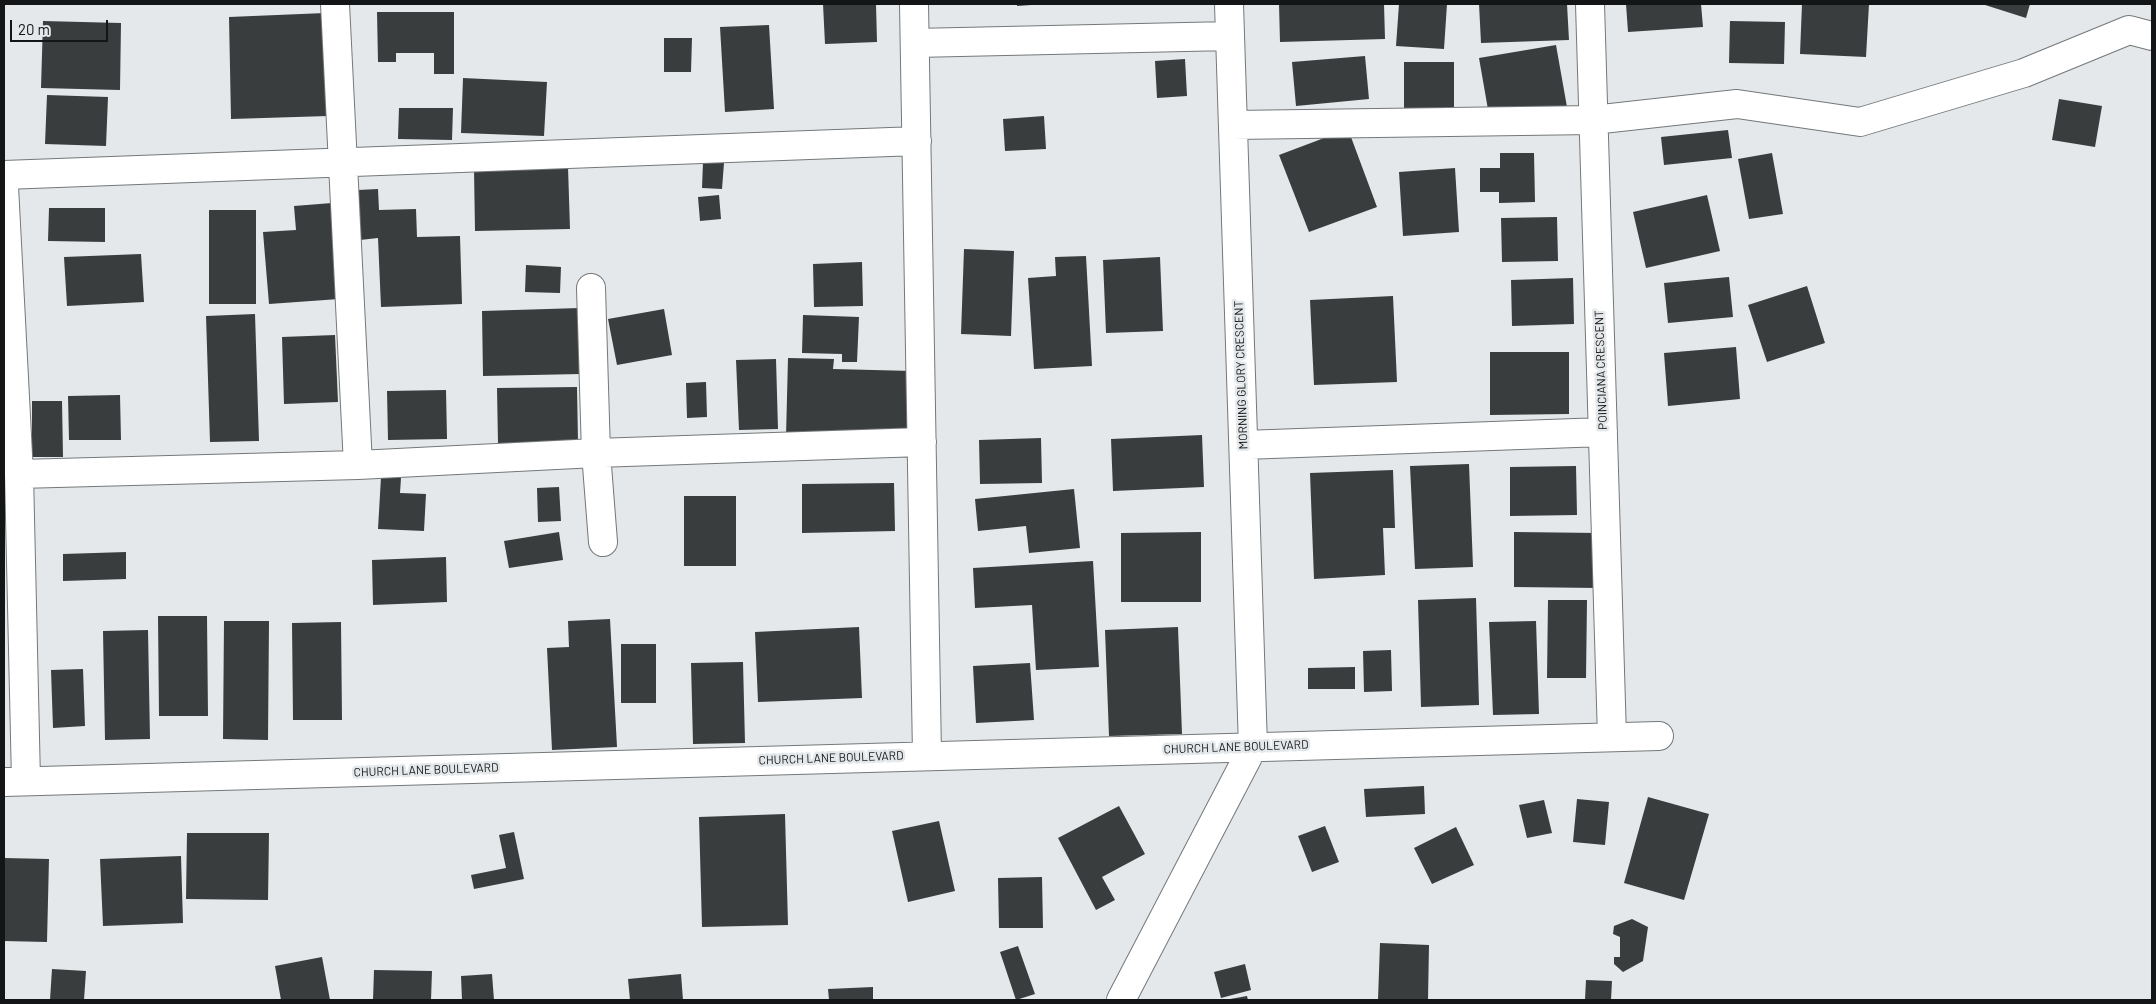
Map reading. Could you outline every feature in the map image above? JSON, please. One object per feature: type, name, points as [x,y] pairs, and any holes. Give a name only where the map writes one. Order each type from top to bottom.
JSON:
[{"type":"street","points":[[336,4],[358,465]]},
{"type":"street","points":[[914,4],[927,755]]},
{"type":"street","name":"MORNING GLORY CRESCENT","points":[[1229,4],[1253,747]]},
{"type":"street","name":"POINCIANA CRESCENT","points":[[1590,4],[1612,737]]},
{"type":"street","points":[[1233,125],[1593,120],[1737,104],[1860,122],[2024,73],[2128,30],[2152,36]]},
{"type":"street","points":[[915,43],[1230,36]]},
{"type":"street","points":[[4,175],[916,141]]},
{"type":"street","points":[[4,186],[6,257],[19,474],[15,781]]},
{"type":"street","points":[[590,288],[596,453],[603,542]]},
{"type":"street","points":[[1244,445],[1603,432]]},
{"type":"street","points":[[19,474],[358,465],[596,453],[922,442]]},
{"type":"street","name":"CHURCH LANE BOULEVARD","points":[[15,781],[1659,736]]},
{"type":"street","points":[[1121,1000],[1253,747]]},
{"type":"building","points":[[823,4],[876,4],[877,42],[825,44]]},
{"type":"building","points":[[1017,4],[1031,4],[1031,5],[1017,6]]},
{"type":"building","points":[[1279,4],[1384,4],[1385,39],[1280,42]]},
{"type":"building","points":[[1399,4],[1447,4],[1444,49],[1396,46]]},
{"type":"building","points":[[1479,4],[1567,4],[1569,40],[1481,43]]},
{"type":"building","points":[[1626,4],[1701,4],[1703,27],[1628,32]]},
{"type":"building","points":[[1802,4],[1869,4],[1866,57],[1800,54]]},
{"type":"building","points":[[1982,4],[2030,4],[2026,18]]},
{"type":"building","points":[[377,12],[454,12],[454,74],[434,74],[434,53],[396,53],[396,62],[378,62]]},
{"type":"building","points":[[325,13],[328,116],[231,119],[229,17]]},
{"type":"building","points":[[43,21],[121,23],[120,90],[41,88]]},
{"type":"building","points":[[1730,21],[1785,22],[1784,64],[1729,63]]},
{"type":"building","points":[[769,25],[774,109],[725,112],[720,27]]},
{"type":"building","points":[[664,38],[692,38],[691,72],[664,72]]},
{"type":"building","points":[[1556,45],[1567,107],[1490,121],[1479,58]]},
{"type":"building","points":[[1365,56],[1369,99],[1296,106],[1292,62]]},
{"type":"building","points":[[1185,59],[1187,96],[1157,98],[1155,61]]},
{"type":"building","points":[[1404,62],[1454,62],[1454,114],[1404,114]]},
{"type":"building","points":[[463,78],[547,82],[544,136],[461,133]]},
{"type":"building","points":[[47,95],[108,97],[106,146],[45,144]]},
{"type":"building","points":[[2059,99],[2102,106],[2095,147],[2052,140]]},
{"type":"building","points":[[399,108],[453,108],[452,140],[398,139]]},
{"type":"building","points":[[1044,116],[1046,149],[1005,151],[1003,119]]},
{"type":"building","points":[[1348,129],[1377,207],[1309,232],[1279,155]]},
{"type":"building","points":[[1728,130],[1732,158],[1664,165],[1661,137]]},
{"type":"building","points":[[1500,153],[1534,153],[1535,202],[1499,203],[1499,192],[1480,192],[1480,168],[1500,168]]},
{"type":"building","points":[[1772,153],[1783,214],[1749,219],[1738,159]]},
{"type":"building","points":[[703,162],[724,163],[722,189],[702,188]]},
{"type":"building","points":[[568,167],[570,229],[475,231],[474,170]]},
{"type":"building","points":[[1455,168],[1459,232],[1403,236],[1399,172]]},
{"type":"building","points":[[378,189],[379,210],[416,209],[417,237],[460,236],[462,304],[381,307],[378,238],[360,240],[358,190]]},
{"type":"building","points":[[719,195],[721,219],[700,221],[698,197]]},
{"type":"building","points":[[1707,195],[1720,251],[1646,268],[1633,212]]},
{"type":"building","points":[[332,203],[339,299],[269,304],[263,232],[296,230],[294,206]]},
{"type":"building","points":[[49,208],[105,208],[105,242],[48,241]]},
{"type":"building","points":[[209,210],[256,210],[256,304],[209,304]]},
{"type":"building","points":[[1557,217],[1558,261],[1502,262],[1501,218]]},
{"type":"building","points":[[964,249],[1014,251],[1011,336],[961,334]]},
{"type":"building","points":[[141,254],[144,302],[67,306],[64,257]]},
{"type":"building","points":[[1086,256],[1092,366],[1034,369],[1028,278],[1056,276],[1055,257]]},
{"type":"building","points":[[1160,257],[1163,331],[1106,333],[1103,260]]},
{"type":"building","points":[[862,262],[863,306],[814,307],[813,264]]},
{"type":"building","points":[[526,265],[561,267],[560,293],[525,292]]},
{"type":"building","points":[[1729,277],[1733,317],[1668,323],[1664,283]]},
{"type":"building","points":[[1573,278],[1574,324],[1512,326],[1511,280]]},
{"type":"building","points":[[1807,286],[1825,343],[1767,362],[1748,305]]},
{"type":"building","points":[[1393,296],[1397,382],[1314,385],[1310,300]]},
{"type":"building","points":[[580,308],[581,374],[483,376],[482,311]]},
{"type":"building","points":[[664,309],[672,355],[617,365],[608,319]]},
{"type":"building","points":[[255,314],[259,441],[210,442],[206,316]]},
{"type":"building","points":[[803,315],[859,317],[857,362],[842,362],[842,354],[802,353]]},
{"type":"building","points":[[335,335],[338,402],[284,404],[282,337]]},
{"type":"building","points":[[1736,347],[1740,399],[1668,406],[1664,353]]},
{"type":"building","points":[[1490,352],[1569,352],[1569,414],[1490,415]]},
{"type":"building","points":[[788,358],[834,359],[833,369],[913,371],[911,440],[786,437]]},
{"type":"building","points":[[776,359],[778,429],[739,430],[736,360]]},
{"type":"building","points":[[706,382],[707,417],[687,418],[686,383]]},
{"type":"building","points":[[577,387],[578,442],[498,444],[497,388]]},
{"type":"building","points":[[446,390],[447,439],[388,440],[387,391]]},
{"type":"building","points":[[120,395],[121,440],[69,440],[68,396]]},
{"type":"building","points":[[32,401],[62,401],[63,457],[32,457]]},
{"type":"building","points":[[1202,435],[1204,487],[1113,491],[1111,439]]},
{"type":"building","points":[[1041,438],[1042,483],[980,484],[979,440]]},
{"type":"building","points":[[1469,464],[1473,567],[1415,569],[1410,466]]},
{"type":"building","points":[[1576,466],[1577,515],[1510,516],[1510,467]]},
{"type":"building","points":[[1393,470],[1395,528],[1383,528],[1385,575],[1314,579],[1310,473]]},
{"type":"building","points":[[381,477],[401,478],[400,493],[426,494],[424,531],[378,529]]},
{"type":"building","points":[[894,483],[895,531],[802,533],[802,484]]},
{"type":"building","points":[[559,487],[561,521],[538,522],[537,488]]},
{"type":"building","points":[[1074,489],[1080,548],[1029,553],[1026,526],[978,531],[975,499]]},
{"type":"building","points":[[684,496],[736,496],[736,566],[684,566]]},
{"type":"building","points":[[559,532],[563,560],[509,568],[504,541]]},
{"type":"building","points":[[1201,532],[1201,602],[1121,602],[1121,533]]},
{"type":"building","points":[[1514,532],[1599,533],[1598,588],[1514,587]]},
{"type":"building","points":[[126,552],[126,579],[63,581],[63,554]]},
{"type":"building","points":[[446,557],[447,602],[373,605],[372,560]]},
{"type":"building","points":[[1093,561],[1099,667],[1036,670],[1032,605],[975,608],[973,568]]},
{"type":"building","points":[[1476,598],[1479,705],[1421,707],[1418,600]]},
{"type":"building","points":[[1548,600],[1587,600],[1586,678],[1547,678]]},
{"type":"building","points":[[158,616],[207,616],[208,716],[159,716]]},
{"type":"building","points":[[610,619],[617,747],[552,750],[547,648],[569,647],[568,621]]},
{"type":"building","points":[[224,621],[269,621],[268,740],[223,739]]},
{"type":"building","points":[[1536,621],[1539,714],[1493,715],[1489,622]]},
{"type":"building","points":[[341,622],[342,720],[293,720],[292,623]]},
{"type":"building","points":[[859,627],[862,698],[758,702],[755,632]]},
{"type":"building","points":[[1178,627],[1182,734],[1109,736],[1105,630]]},
{"type":"building","points":[[148,630],[150,739],[105,740],[103,631]]},
{"type":"building","points":[[621,644],[656,644],[656,703],[621,703]]},
{"type":"building","points":[[1391,650],[1392,691],[1364,692],[1363,651]]},
{"type":"building","points":[[743,662],[745,743],[693,744],[691,663]]},
{"type":"building","points":[[1030,663],[1034,720],[976,723],[973,666]]},
{"type":"building","points":[[1355,667],[1355,689],[1308,689],[1308,668]]},
{"type":"building","points":[[83,669],[85,726],[53,728],[51,670]]},
{"type":"building","points":[[1424,786],[1425,814],[1366,817],[1364,789]]},
{"type":"building","points":[[1648,797],[1709,814],[1684,900],[1624,883]]},
{"type":"building","points":[[1577,799],[1609,802],[1605,845],[1573,842]]},
{"type":"building","points":[[1544,800],[1552,833],[1527,838],[1519,805]]},
{"type":"building","points":[[1119,806],[1145,854],[1102,877],[1115,900],[1096,910],[1058,838]]},
{"type":"building","points":[[785,814],[788,925],[702,927],[699,817]]},
{"type":"building","points":[[939,821],[955,891],[908,902],[892,831]]},
{"type":"building","points":[[1325,826],[1339,862],[1312,872],[1298,836]]},
{"type":"building","points":[[1456,827],[1474,865],[1432,884],[1414,848]]},
{"type":"building","points":[[514,832],[524,879],[474,889],[471,875],[506,868],[499,835]]},
{"type":"building","points":[[187,833],[269,833],[268,900],[186,899]]},
{"type":"building","points":[[181,856],[183,923],[103,926],[100,859]]},
{"type":"building","points":[[4,858],[49,859],[47,942],[4,941]]},
{"type":"building","points":[[1042,877],[1043,928],[999,928],[998,878]]},
{"type":"building","points":[[1632,919],[1648,927],[1643,961],[1623,972],[1614,964],[1614,957],[1620,957],[1620,937],[1613,934],[1614,926]]},
{"type":"building","points":[[1380,943],[1429,945],[1428,1000],[1378,1000]]},
{"type":"building","points":[[1018,946],[1035,994],[1016,1000],[1000,952]]},
{"type":"building","points":[[322,957],[330,1000],[281,1000],[275,966]]},
{"type":"building","points":[[1245,964],[1251,990],[1221,998],[1214,972]]},
{"type":"building","points":[[52,969],[86,971],[84,1000],[50,1000]]},
{"type":"building","points":[[374,970],[432,971],[431,1000],[373,1000]]},
{"type":"building","points":[[492,974],[494,1000],[462,1000],[461,976]]},
{"type":"building","points":[[681,974],[683,1000],[630,1000],[628,979]]},
{"type":"building","points":[[1586,980],[1612,981],[1611,1000],[1585,1000]]},
{"type":"building","points":[[873,987],[873,1000],[829,1000],[828,989]]},
{"type":"building","points":[[1247,996],[1248,1000],[1230,999]]}]
